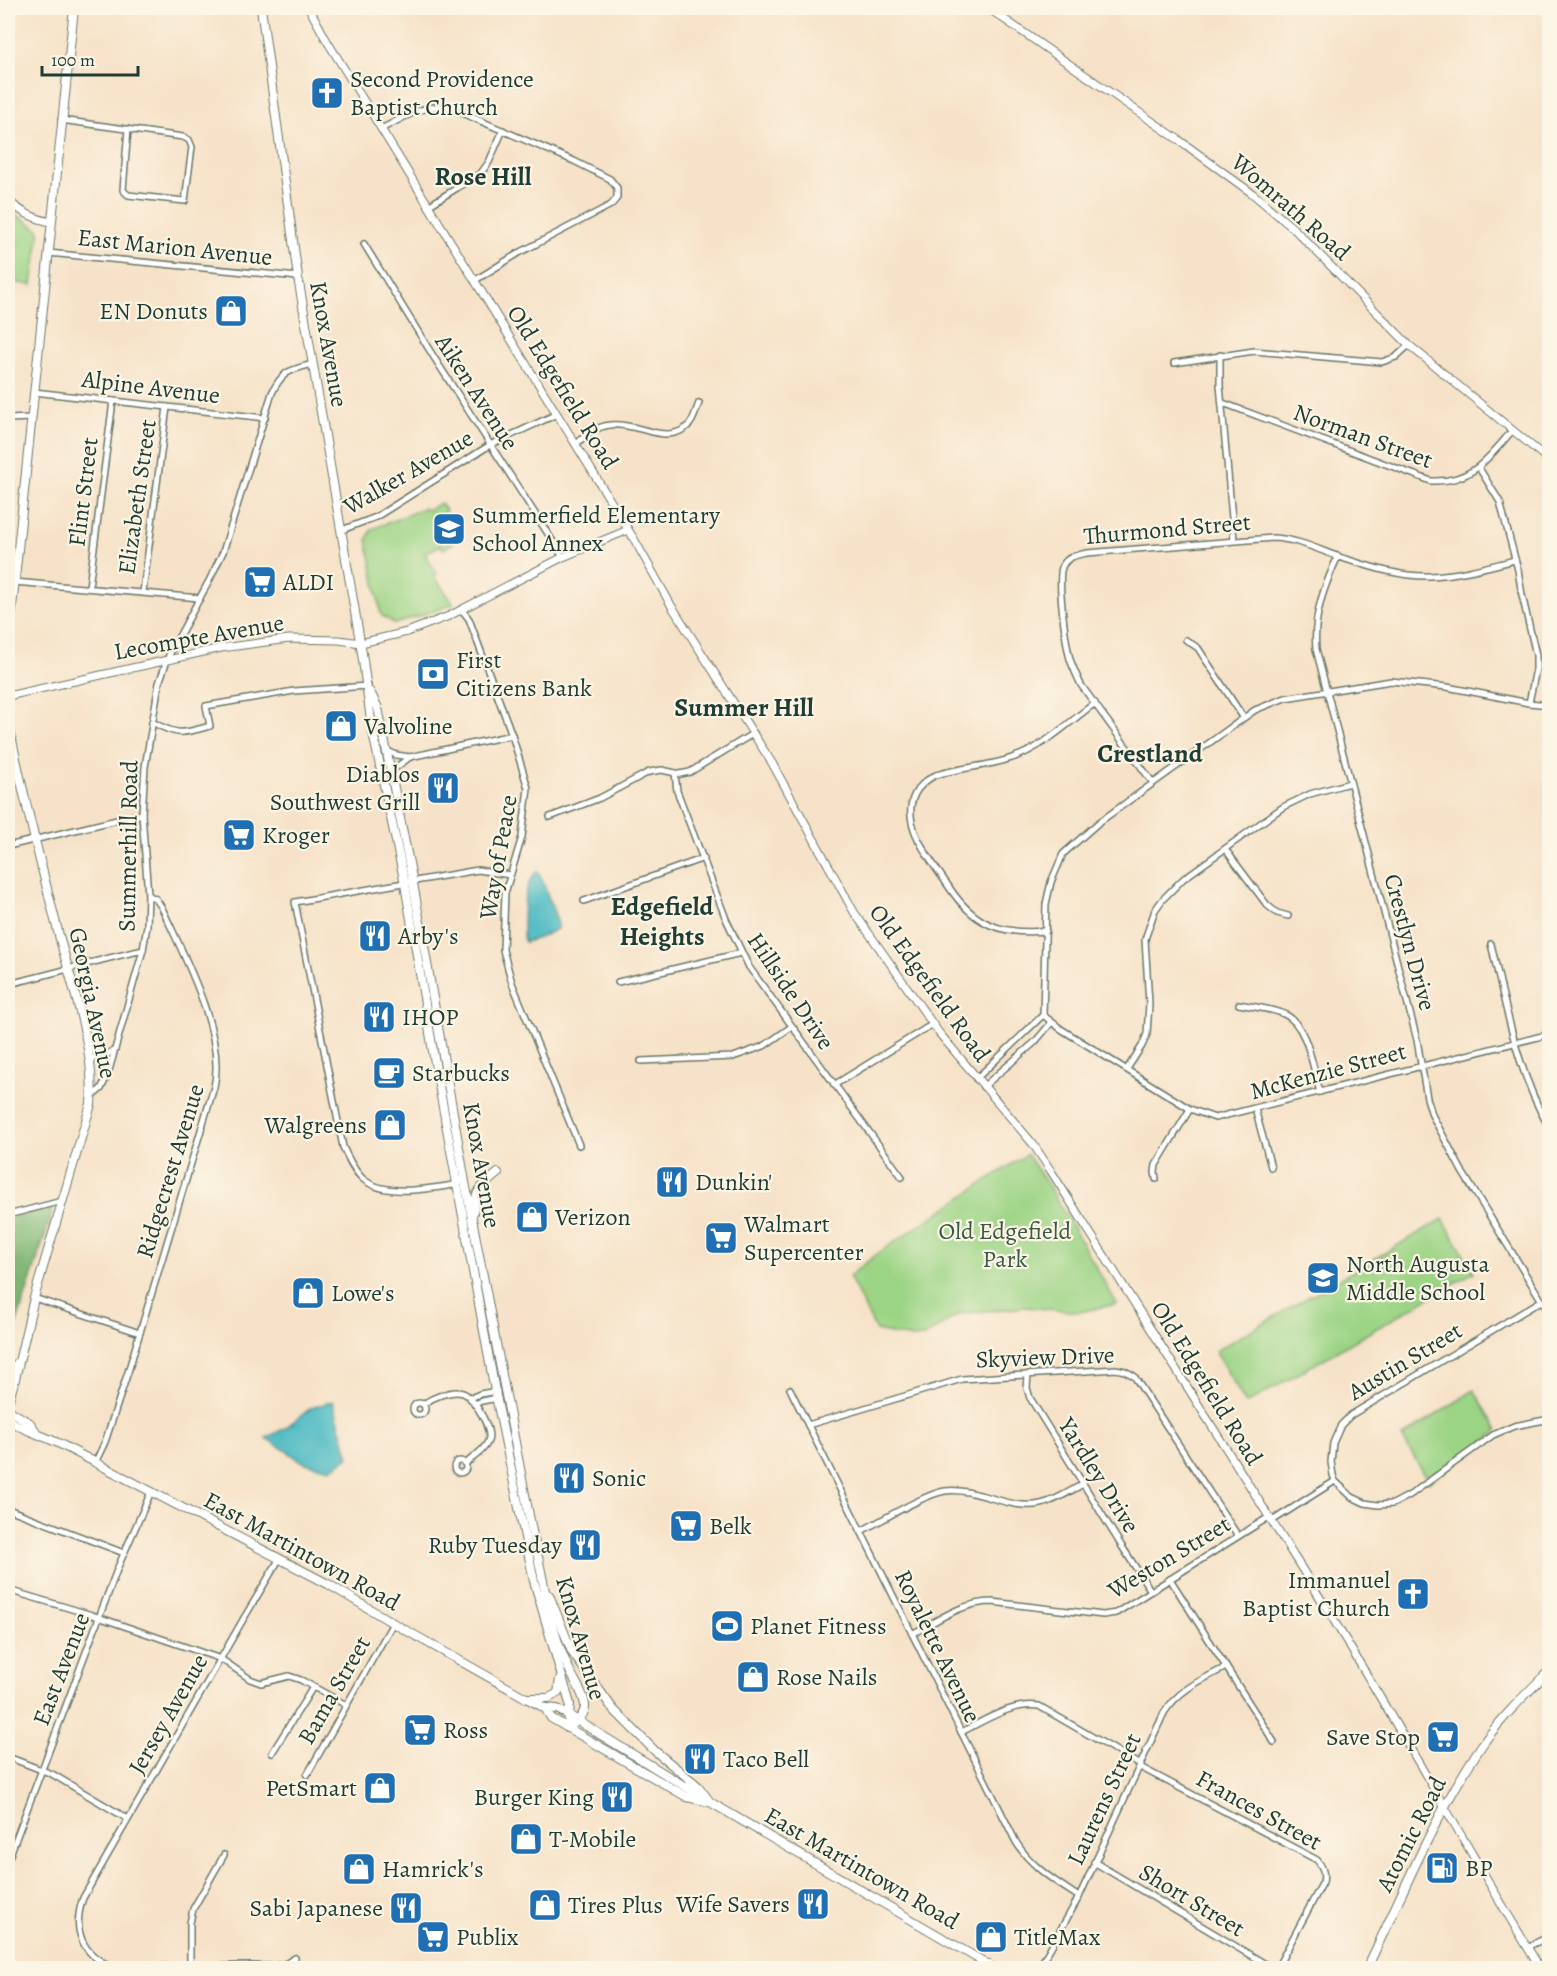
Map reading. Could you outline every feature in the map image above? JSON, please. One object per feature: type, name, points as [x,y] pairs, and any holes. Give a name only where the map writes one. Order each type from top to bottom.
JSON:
[{"type":"main road","points":[[8,646],[10,603],[74,8]]},
{"type":"main road","name":"Knox Avenue","points":[[261,8],[298,277],[361,643],[372,728],[409,884]]},
{"type":"main road","name":"Knox Avenue","points":[[368,686],[378,708],[461,1183],[501,1394],[551,1622],[566,1664],[584,1701],[583,1713],[574,1718],[568,1728]]},
{"type":"main road","name":"Georgia Avenue","points":[[8,721],[90,1058],[92,1096],[64,1201],[34,1298],[8,1402]]},
{"type":"main road","points":[[472,1219],[475,1196],[479,1189],[498,1173]]},
{"type":"main road","name":"Knox Avenue","points":[[461,1183],[472,1219],[534,1581],[574,1718]]},
{"type":"main road","name":"Georgia Avenue","points":[[8,1378],[18,1360]]},
{"type":"main road","name":"East Martintown Road","points":[[8,1410],[30,1423],[37,1433]]},
{"type":"main road","name":"East Martintown Road","points":[[8,1420],[280,1558],[526,1698],[545,1708],[557,1709],[574,1718],[710,1802],[994,1968]]},
{"type":"main road","points":[[545,1587],[572,1652],[607,1702],[655,1751],[698,1786],[710,1802]]},
{"type":"main road","name":"Atomic Road","points":[[1367,1968],[1444,1806],[1487,1739],[1550,1670]]},
{"type":"main road","points":[[526,1698],[553,1697],[558,1693],[561,1676]]},
{"type":"main road","name":"East Martintown Road","points":[[545,1708],[551,1718],[658,1782],[687,1797],[710,1802]]},
{"type":"street","name":"Old Edgefield Road","points":[[309,8],[428,207],[628,530],[671,605],[754,733],[854,912],[933,1024],[976,1079],[1042,1156],[1310,1581],[1540,1968]]},
{"type":"street","name":"Womrath Road","points":[[988,8],[1253,194],[1294,229],[1409,345],[1550,461]]},
{"type":"street","points":[[381,129],[425,108],[436,106],[454,109],[610,179],[617,189],[617,198],[611,206],[519,253],[474,281]]},
{"type":"street","points":[[61,120],[128,129],[183,137],[189,140],[192,147],[185,201],[128,195],[123,190],[128,129]]},
{"type":"street","points":[[428,207],[481,173],[489,162],[503,130]]},
{"type":"street","points":[[8,201],[38,219],[51,222]]},
{"type":"street","name":"Aiken Avenue","points":[[364,244],[563,557]]},
{"type":"street","name":"East Marion Avenue","points":[[48,253],[298,277]]},
{"type":"street","points":[[1174,363],[1254,351],[1382,362],[1393,359],[1409,345]]},
{"type":"street","points":[[1220,355],[1234,540]]},
{"type":"street","name":"Summerhill Road","points":[[92,1096],[101,1089],[108,1074],[143,950],[148,895],[142,814],[145,767],[156,697],[167,659],[223,552],[272,393],[287,372],[313,364]]},
{"type":"street","name":"Alpine Avenue","points":[[33,392],[265,418]]},
{"type":"street","name":"Flint Street","points":[[89,587],[113,401]]},
{"type":"street","name":"Norman Street","points":[[1223,403],[1424,480],[1453,480],[1464,477],[1479,468],[1512,431]]},
{"type":"street","points":[[576,445],[582,437],[611,423],[633,426],[653,433],[668,434],[680,431],[691,424],[699,404]]},
{"type":"street","name":"Elizabeth Street","points":[[143,592],[167,407]]},
{"type":"street","name":"Walker Avenue","points":[[342,531],[376,517],[490,445],[557,414]]},
{"type":"street","points":[[8,419],[31,418]]},
{"type":"street","points":[[1479,468],[1500,502],[1536,655],[1536,669],[1529,703]]},
{"type":"street","name":"Lecompte Avenue","points":[[8,696],[221,648],[289,639],[361,643],[407,632],[462,610],[563,557],[628,530]]},
{"type":"street","name":"Thurmond Street","points":[[1153,783],[1081,685],[1070,659],[1060,576],[1064,563],[1073,556],[1234,540],[1282,538],[1314,546],[1338,556],[1397,574],[1428,576],[1472,570],[1515,560]]},
{"type":"street","name":"Crestlyn Drive","points":[[1338,556],[1321,596],[1315,630],[1316,649],[1423,1065],[1427,1098],[1432,1115],[1463,1173],[1550,1314]]},
{"type":"street","points":[[14,582],[200,598]]},
{"type":"street","name":"Way of Peace","points":[[462,610],[469,619],[512,735],[528,788],[524,827],[505,893],[503,950],[509,974],[579,1145]]},
{"type":"street","points":[[1186,640],[1198,648],[1243,717]]},
{"type":"street","points":[[976,1079],[1043,1015],[1046,904],[1051,882],[1063,854],[1098,823],[1243,717],[1278,700],[1327,690],[1402,681],[1550,705]]},
{"type":"street","points":[[152,722],[172,733],[188,732],[210,726],[206,706],[294,691],[368,686]]},
{"type":"street","points":[[1046,931],[1026,932],[1001,929],[980,920],[966,910],[915,833],[911,804],[918,789],[931,777],[1003,761],[1022,754],[1095,703]]},
{"type":"street","points":[[550,817],[600,798],[649,772],[662,770],[675,773],[690,772],[754,733]]},
{"type":"street","points":[[385,750],[396,755],[410,757],[512,735]]},
{"type":"street","points":[[390,772],[410,757]]},
{"type":"street","name":"Hillside Drive","points":[[675,773],[677,791],[741,953],[791,1027],[902,1177]]},
{"type":"street","points":[[1127,1069],[1145,1040],[1148,1028],[1145,939],[1155,910],[1176,885],[1293,801],[1350,783]]},
{"type":"street","points":[[8,846],[142,814]]},
{"type":"street","points":[[1225,849],[1267,905],[1277,913],[1288,916]]},
{"type":"street","points":[[584,901],[704,858]]},
{"type":"street","points":[[461,1183],[417,1189],[383,1189],[363,1180],[350,1163],[344,1147],[295,902],[409,884],[478,870],[510,875]]},
{"type":"street","name":"Ridgecrest Avenue","points":[[95,1463],[105,1442],[140,1333],[218,1070],[215,1043],[190,969],[162,908],[156,899],[148,895]]},
{"type":"street","points":[[1491,944],[1529,1090],[1550,1129]]},
{"type":"street","points":[[8,984],[68,970],[85,962],[143,950]]},
{"type":"street","points":[[618,982],[741,953]]},
{"type":"street","points":[[1239,1004],[1283,1013],[1296,1023],[1307,1046],[1320,1092]]},
{"type":"street","name":"McKenzie Street","points":[[1043,1015],[1052,1023],[1190,1109],[1215,1118],[1550,1034]]},
{"type":"street","points":[[983,1087],[1035,1042],[1052,1023]]},
{"type":"street","points":[[834,1085],[933,1024]]},
{"type":"street","points":[[641,1061],[733,1057],[764,1046],[791,1027]]},
{"type":"street","points":[[90,1058],[102,1057],[115,1050]]},
{"type":"street","points":[[1156,1179],[1156,1165],[1190,1109]]},
{"type":"street","points":[[1255,1109],[1271,1167]]},
{"type":"street","points":[[8,1215],[64,1201]]},
{"type":"street","points":[[34,1298],[140,1333]]},
{"type":"street","name":"Austin Street","points":[[1335,1481],[1331,1468],[1331,1448],[1337,1432],[1351,1415],[1541,1300]]},
{"type":"street","name":"Skyview Drive","points":[[808,1425],[963,1379],[1116,1369],[1134,1376],[1238,1536]]},
{"type":"street","name":"Yardley Drive","points":[[1028,1375],[1027,1388],[1030,1398],[1151,1591]]},
{"type":"street","name":"Royalette Avenue","points":[[790,1389],[1020,1850],[1038,1869],[1078,1897]]},
{"type":"street","points":[[423,1404],[436,1397],[457,1392],[470,1398],[488,1428],[489,1436],[486,1446],[465,1464]]},
{"type":"street","points":[[470,1398],[501,1394]]},
{"type":"street","points":[[474,1404],[501,1394]]},
{"type":"street","points":[[1335,1481],[1346,1492],[1365,1503],[1393,1504],[1410,1495],[1493,1436],[1514,1426],[1550,1419]]},
{"type":"street","name":"Weston Street","points":[[912,1634],[976,1603],[992,1602],[1103,1615],[1121,1610],[1238,1536],[1335,1481]]},
{"type":"street","points":[[861,1531],[942,1492],[969,1492],[1035,1505],[1048,1502],[1083,1484]]},
{"type":"street","name":"East Avenue","points":[[8,1860],[124,1553],[151,1492]]},
{"type":"street","points":[[8,1509],[124,1553]]},
{"type":"street","name":"Jersey Avenue","points":[[280,1558],[87,1889],[79,1910],[78,1924],[84,1943],[95,1957],[121,1968],[280,1966],[295,1958]]},
{"type":"street","points":[[1170,1579],[1274,1742]]},
{"type":"street","points":[[8,1590],[100,1617],[221,1659],[250,1679],[261,1683],[289,1676],[301,1680],[346,1705]]},
{"type":"street","name":"Bama Street","points":[[307,1775],[393,1623]]},
{"type":"street","name":"Laurens Street","points":[[1039,1968],[1078,1897],[1164,1713],[1174,1699],[1187,1688],[1226,1667]]},
{"type":"street","points":[[272,1753],[313,1687]]},
{"type":"street","name":"Frances Street","points":[[961,1732],[1014,1707],[1039,1706],[1141,1766],[1317,1860],[1324,1874],[1323,1882],[1277,1968]]},
{"type":"street","points":[[8,1757],[42,1769],[128,1819]]},
{"type":"street","points":[[190,1967],[190,1923],[193,1909],[225,1855]]},
{"type":"street","name":"Short Street","points":[[1094,1862],[1272,1968]]},
{"type":"street","points":[[1527,1947],[1550,1936]]},
{"type":"green space","points":[[8,209],[40,230],[32,285],[8,281]]},
{"type":"green space","points":[[441,503],[446,511],[436,518],[453,543],[443,549],[441,545],[425,553],[437,574],[434,576],[454,604],[395,624],[381,615],[367,540],[372,529]]},
{"type":"green space","name":"Old Edgefield Park","points":[[1027,1154],[1052,1191],[1117,1304],[1079,1312],[1026,1307],[959,1314],[924,1337],[912,1338],[876,1331],[849,1276],[881,1251]]},
{"type":"green space","points":[[51,1210],[52,1214],[8,1350],[8,1218]]},
{"type":"green space","points":[[1443,1219],[1474,1272],[1246,1404],[1215,1351]]},
{"type":"green space","points":[[1474,1390],[1498,1431],[1429,1482],[1402,1437]]},
{"type":"water","points":[[537,871],[558,923],[557,929],[525,942],[523,938],[524,903],[528,886]]},
{"type":"water","points":[[333,1401],[349,1457],[331,1469],[305,1463],[266,1438],[285,1428],[311,1408]]},
{"type":"place","name":"Second Providence Baptist Church","points":[[327,93]]},
{"type":"place","name":"EN Donuts","points":[[231,311]]},
{"type":"place","name":"Summerfield Elementary School Annex","points":[[449,529]]},
{"type":"place","name":"ALDI","points":[[260,582]]},
{"type":"place","name":"First Citizens Bank","points":[[433,674]]},
{"type":"place","name":"Valvoline","points":[[341,726]]},
{"type":"place","name":"Diablos Southwest Grill","points":[[443,788]]},
{"type":"place","name":"Kroger","points":[[239,835]]},
{"type":"place","name":"Arby's","points":[[375,936]]},
{"type":"place","name":"IHOP","points":[[379,1017]]},
{"type":"place","name":"Starbucks","points":[[389,1073]]},
{"type":"place","name":"Walgreens","points":[[390,1125]]},
{"type":"place","name":"Dunkin'","points":[[672,1182]]},
{"type":"place","name":"Verizon","points":[[532,1217]]},
{"type":"place","name":"Walmart Supercenter","points":[[721,1238]]},
{"type":"place","name":"North Augusta Middle School","points":[[1323,1278]]},
{"type":"place","name":"Lowe's","points":[[308,1293]]},
{"type":"place","name":"Sonic","points":[[569,1478]]},
{"type":"place","name":"Belk","points":[[686,1526]]},
{"type":"place","name":"Ruby Tuesday","points":[[585,1545]]},
{"type":"place","name":"Immanuel Baptist Church","points":[[1413,1594]]},
{"type":"place","name":"Planet Fitness","points":[[727,1626]]},
{"type":"place","name":"Rose Nails","points":[[753,1677]]},
{"type":"place","name":"Ross","points":[[420,1730]]},
{"type":"place","name":"Save Stop","points":[[1443,1737]]},
{"type":"place","name":"Taco Bell","points":[[700,1759]]},
{"type":"place","name":"PetSmart","points":[[380,1788]]},
{"type":"place","name":"Burger King","points":[[617,1797]]},
{"type":"place","name":"T-Mobile","points":[[526,1839]]},
{"type":"place","name":"BP","points":[[1442,1868]]},
{"type":"place","name":"Hamrick's","points":[[359,1869]]},
{"type":"place","name":"Wife Savers","points":[[813,1904]]},
{"type":"place","name":"Tires Plus","points":[[545,1905]]},
{"type":"place","name":"Sabi Japanese","points":[[406,1908]]},
{"type":"place","name":"Publix","points":[[433,1937]]},
{"type":"place","name":"TitleMax","points":[[991,1937]]},
{"type":"district","name":"Rose Hill","points":[[483,176]]},
{"type":"district","name":"Summer Hill","points":[[744,707]]},
{"type":"district","name":"Crestland","points":[[1150,753]]},
{"type":"district","name":"Edgefield Heights","points":[[662,921]]}]
